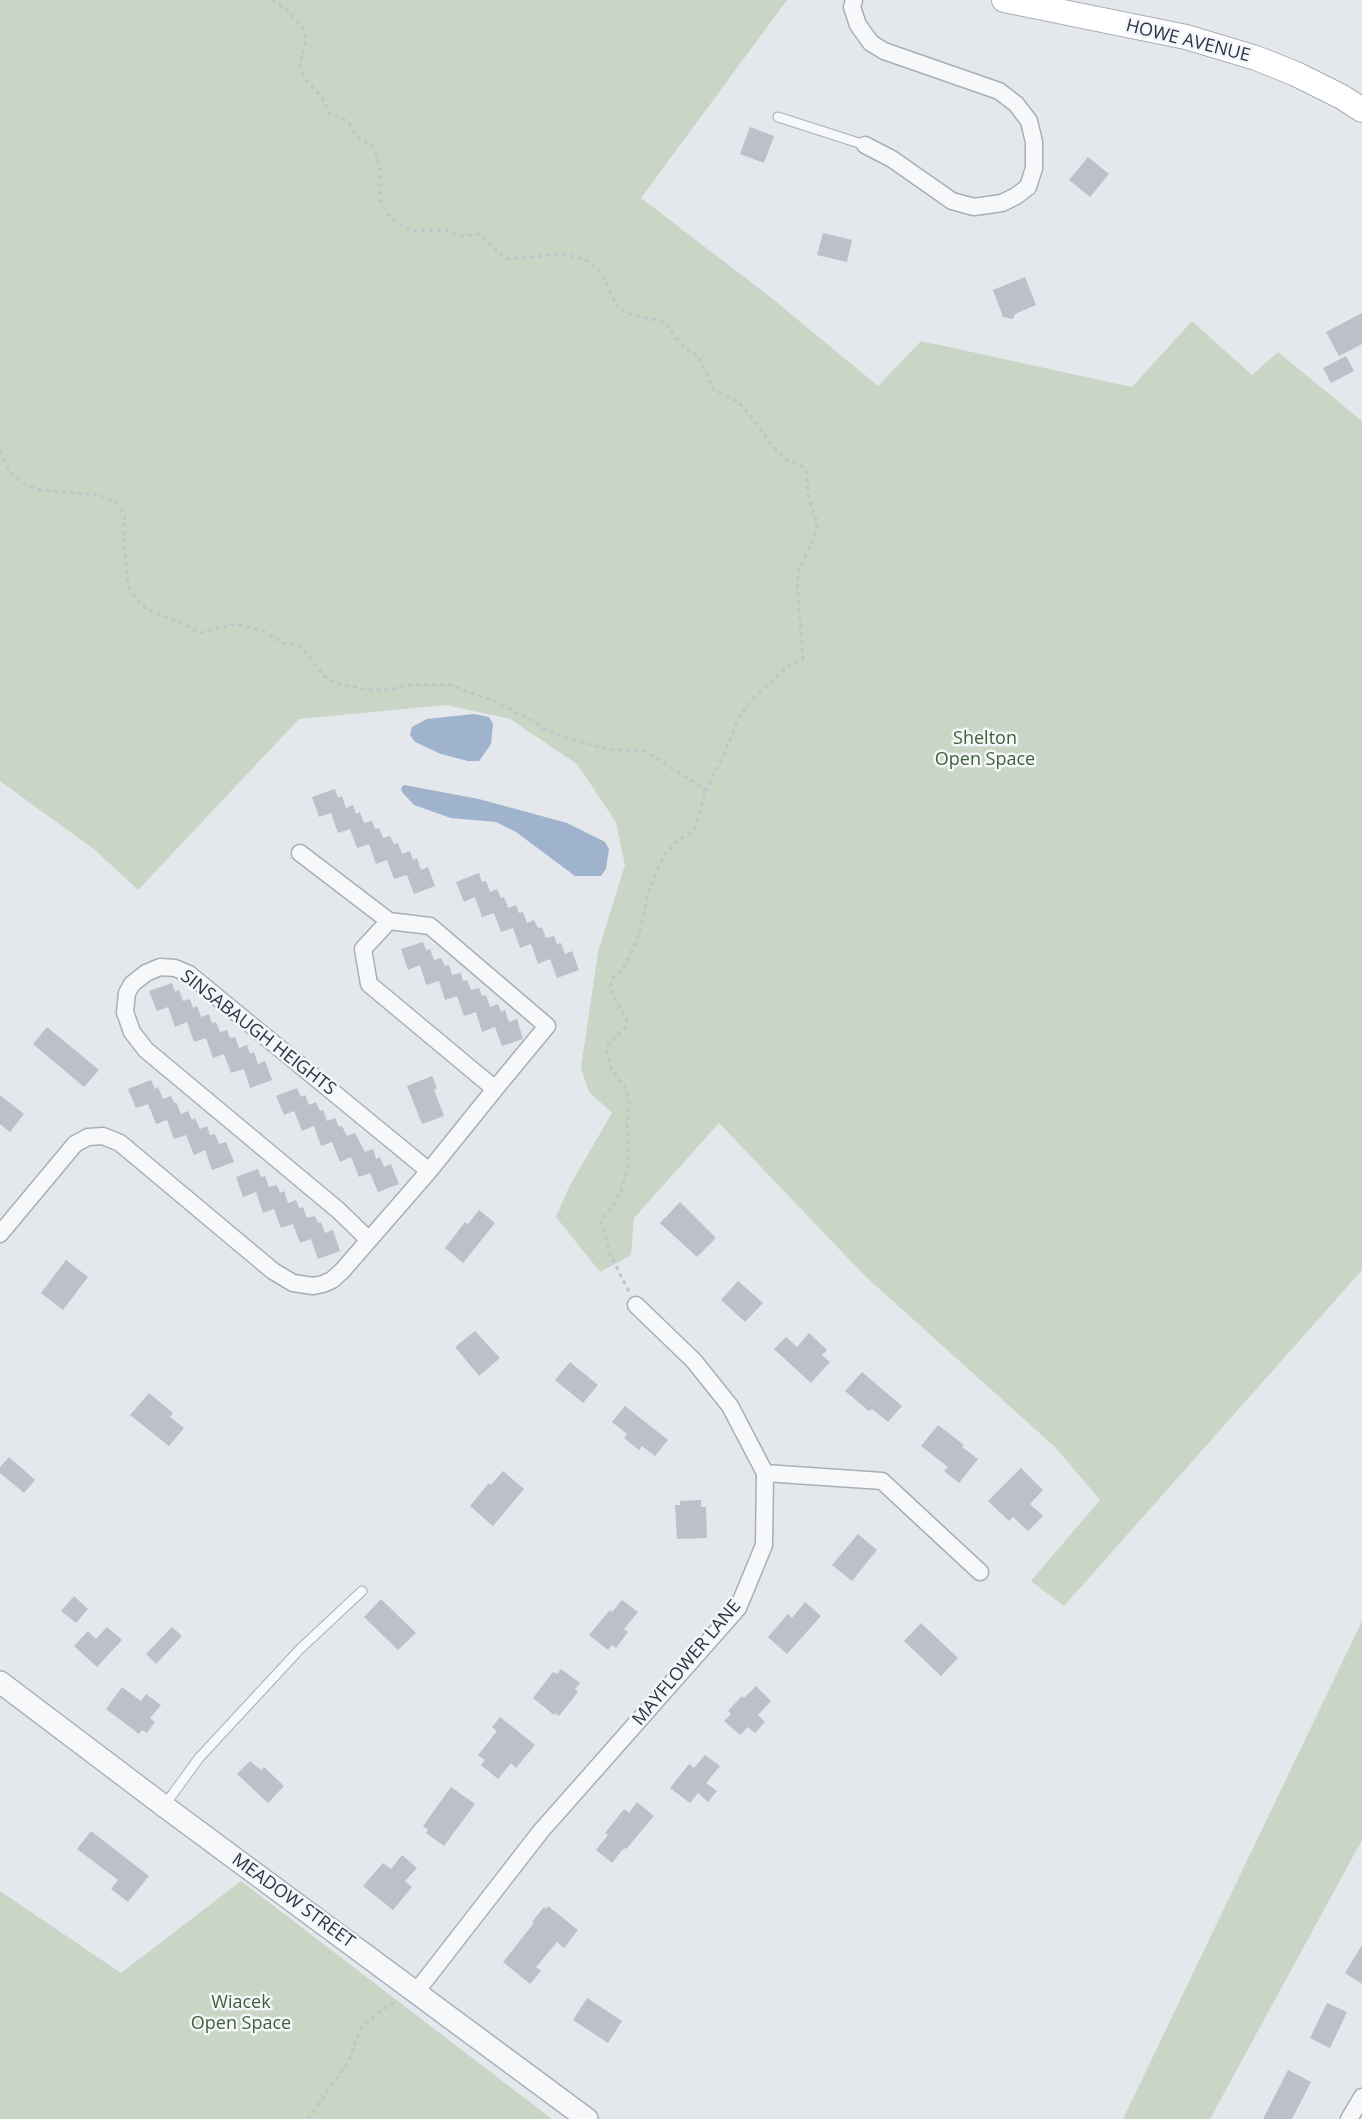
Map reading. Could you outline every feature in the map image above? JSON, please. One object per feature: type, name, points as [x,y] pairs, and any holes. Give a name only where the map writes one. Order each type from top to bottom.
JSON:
[{"type":"main road","name":"HOWE AVENUE","points":[[1004,0],[1186,37],[1256,58],[1304,77],[1342,96],[1362,110]]},
{"type":"street","points":[[854,0],[852,6],[858,25],[870,43],[884,51],[999,91],[1016,104],[1029,121],[1034,142],[1034,168],[1028,187],[1016,196],[1002,203],[974,207],[952,201],[892,159],[865,145]]},
{"type":"street","points":[[0,1234],[69,1150],[81,1140],[96,1136],[112,1138],[273,1271],[293,1283],[313,1286],[332,1280],[342,1272],[429,1171],[547,1026],[430,926],[389,921],[300,853]]},
{"type":"street","points":[[389,921],[363,949],[368,984],[494,1089]]},
{"type":"street","name":"SINSABAUGH HEIGHTS","points":[[369,1240],[338,1210],[146,1050],[132,1032],[125,1012],[127,993],[132,984],[146,973],[160,967],[175,968],[189,974],[429,1171]]},
{"type":"street","name":"MAYFLOWER LANE","points":[[416,1992],[541,1832],[738,1608],[764,1545],[765,1474],[730,1406],[694,1362],[636,1306]]},
{"type":"street","points":[[765,1474],[882,1481],[980,1572]]},
{"type":"street","name":"MEADOW STREET","points":[[0,1682],[164,1806],[587,2119]]},
{"type":"street","points":[[1349,2119],[1362,2097]]},
{"type":"lane","points":[[778,117],[865,145]]},
{"type":"lane","points":[[164,1806],[199,1758],[300,1648],[362,1591]]},
{"type":"path","points":[[272,0],[286,9],[304,28],[306,40],[300,64],[303,76],[322,98],[330,114],[342,118],[350,124],[357,136],[371,145],[376,153],[380,169],[381,203],[389,216],[410,231],[445,230],[464,236],[476,234],[484,237],[505,259],[566,254],[588,261],[601,272],[616,304],[625,313],[664,322],[674,337],[699,357],[714,390],[738,402],[747,411],[773,447],[787,460],[801,465],[806,472],[811,509],[817,523],[815,536],[799,568],[797,583],[803,659],[786,667],[752,700],[739,717],[723,757],[706,790],[694,830],[679,840],[665,854],[650,887],[637,941],[622,969],[612,979],[610,986],[613,996],[627,1019],[626,1026],[606,1047],[611,1068],[626,1089],[629,1103],[627,1124],[628,1167],[621,1191],[614,1204],[601,1220],[610,1254],[636,1306]]},
{"type":"path","points":[[0,451],[10,472],[25,484],[40,490],[99,495],[117,503],[125,516],[123,528],[128,587],[138,601],[148,610],[182,623],[199,634],[235,624],[263,631],[283,642],[300,645],[324,676],[337,684],[370,690],[392,689],[412,685],[450,685],[494,701],[535,722],[544,729],[570,739],[606,749],[645,751],[706,790]]},
{"type":"path","points":[[308,2119],[349,2060],[360,2029],[383,2009],[416,1992]]},
{"type":"green space","name":"Shelton Open Space","points":[[0,0],[787,0],[641,198],[769,296],[878,386],[921,341],[1132,387],[1192,321],[1252,375],[1278,352],[1362,421],[1362,1270],[1064,1606],[1031,1581],[1100,1500],[1056,1448],[865,1276],[719,1123],[634,1218],[631,1255],[600,1272],[556,1217],[569,1187],[612,1113],[589,1092],[581,1068],[598,952],[625,865],[616,822],[577,764],[510,719],[446,705],[299,719],[138,890],[95,850],[0,781]]},
{"type":"green space","points":[[1362,1621],[1362,1840],[1210,2119],[1123,2119]]},
{"type":"green space","name":"Wiacek Open Space","points":[[241,1881],[552,2119],[0,2119],[0,1891],[121,1973]]},
{"type":"water","points":[[474,714],[489,717],[493,724],[491,744],[479,761],[468,761],[441,754],[415,742],[410,735],[412,727],[427,719]]},
{"type":"water","points":[[404,785],[479,799],[567,823],[605,842],[609,849],[606,869],[601,876],[575,876],[516,832],[496,822],[451,818],[414,805],[402,792],[401,788]]},
{"type":"building","points":[[750,127],[774,136],[764,163],[740,154]]},
{"type":"building","points":[[1088,157],[1109,174],[1090,197],[1069,180]]},
{"type":"building","points":[[823,233],[852,240],[847,262],[817,255]]},
{"type":"building","points":[[1025,277],[1036,305],[1015,314],[1013,319],[1003,317],[993,290]]},
{"type":"building","points":[[1362,313],[1362,344],[1339,356],[1326,332]]},
{"type":"building","points":[[1346,356],[1354,371],[1331,383],[1323,368]]},
{"type":"building","points":[[335,789],[338,798],[342,796],[346,808],[353,805],[356,814],[360,812],[364,823],[372,821],[375,829],[379,828],[383,838],[390,836],[394,844],[398,843],[402,854],[410,851],[413,860],[417,858],[421,870],[428,867],[435,886],[414,894],[407,875],[394,879],[387,860],[376,864],[369,844],[357,848],[350,829],[338,833],[331,813],[319,817],[312,797]]},
{"type":"building","points":[[479,873],[482,882],[486,881],[490,892],[497,889],[501,898],[504,897],[508,908],[516,905],[519,913],[523,912],[527,923],[534,920],[538,928],[542,927],[546,938],[554,936],[557,944],[561,943],[565,954],[572,951],[579,970],[557,978],[550,959],[538,964],[531,944],[520,948],[513,928],[501,932],[494,913],[482,917],[475,897],[464,902],[456,882]]},
{"type":"building","points":[[423,942],[426,950],[430,949],[434,960],[441,958],[445,966],[449,965],[452,975],[461,973],[463,981],[467,980],[471,990],[479,988],[482,996],[486,995],[490,1007],[498,1004],[501,1012],[505,1010],[509,1022],[517,1019],[523,1039],[502,1046],[495,1027],[482,1032],[476,1012],[464,1016],[457,996],[445,1000],[439,981],[426,985],[420,965],[408,970],[401,949]]},
{"type":"building","points":[[172,983],[175,992],[179,990],[183,1001],[190,999],[193,1008],[197,1006],[201,1017],[209,1014],[212,1023],[216,1022],[220,1032],[227,1030],[230,1038],[235,1037],[239,1048],[247,1045],[250,1054],[254,1052],[258,1064],[265,1061],[272,1080],[250,1088],[244,1069],[231,1073],[224,1054],[213,1058],[206,1038],[194,1042],[187,1022],[175,1027],[168,1007],[157,1011],[149,991]]},
{"type":"building","points":[[47,1027],[99,1070],[84,1087],[33,1044]]},
{"type":"building","points":[[432,1076],[437,1088],[434,1090],[444,1116],[422,1124],[407,1086]]},
{"type":"building","points":[[151,1080],[155,1089],[158,1087],[163,1099],[171,1096],[181,1114],[188,1111],[192,1120],[195,1118],[200,1129],[207,1126],[210,1135],[215,1134],[219,1144],[226,1142],[234,1162],[212,1170],[205,1150],[194,1155],[186,1135],[174,1139],[167,1120],[156,1124],[148,1104],[136,1108],[128,1089]]},
{"type":"building","points":[[297,1088],[301,1097],[305,1095],[309,1105],[316,1102],[320,1111],[323,1110],[327,1121],[335,1118],[339,1127],[342,1126],[347,1136],[355,1133],[365,1152],[373,1149],[376,1159],[380,1157],[384,1167],[391,1164],[399,1184],[378,1192],[370,1173],[359,1177],[351,1157],[340,1162],[332,1142],[321,1146],[314,1126],[302,1131],[294,1111],[284,1115],[276,1096]]},
{"type":"building","points":[[0,1095],[24,1114],[10,1132],[0,1124]]},
{"type":"building","points":[[258,1169],[261,1177],[265,1176],[269,1187],[277,1185],[280,1193],[284,1191],[288,1203],[296,1200],[299,1208],[303,1207],[307,1218],[315,1216],[318,1223],[321,1222],[325,1233],[333,1230],[340,1251],[318,1259],[311,1239],[300,1243],[293,1224],[281,1228],[274,1209],[263,1213],[256,1192],[243,1197],[236,1177]]},
{"type":"building","points":[[680,1202],[716,1238],[697,1257],[660,1223]]},
{"type":"building","points":[[479,1210],[495,1223],[463,1263],[445,1248],[465,1222],[468,1224]]},
{"type":"building","points":[[66,1260],[88,1277],[63,1310],[41,1293]]},
{"type":"building","points":[[738,1281],[763,1303],[745,1322],[721,1300]]},
{"type":"building","points":[[475,1331],[500,1358],[479,1376],[455,1347]]},
{"type":"building","points":[[809,1333],[827,1350],[822,1355],[830,1362],[811,1383],[774,1349],[786,1337],[797,1347]]},
{"type":"building","points":[[570,1362],[598,1385],[583,1403],[555,1380]]},
{"type":"building","points":[[862,1372],[902,1406],[888,1422],[872,1409],[869,1411],[845,1391]]},
{"type":"building","points":[[149,1393],[173,1413],[170,1417],[184,1428],[169,1446],[130,1415]]},
{"type":"building","points":[[625,1406],[668,1440],[655,1456],[642,1446],[639,1450],[624,1438],[627,1434],[612,1422]]},
{"type":"building","points":[[938,1425],[964,1445],[962,1447],[978,1459],[959,1483],[944,1471],[948,1467],[921,1446]]},
{"type":"building","points":[[9,1457],[35,1480],[24,1493],[0,1473],[0,1467]]},
{"type":"building","points":[[1021,1468],[1043,1490],[1030,1504],[1043,1516],[1028,1531],[1013,1517],[1009,1521],[988,1501]]},
{"type":"building","points":[[503,1471],[524,1489],[493,1526],[470,1506],[489,1483],[491,1485]]},
{"type":"building","points":[[701,1500],[701,1507],[706,1507],[707,1538],[677,1539],[675,1505],[680,1505],[680,1501]]},
{"type":"building","points":[[858,1534],[877,1550],[852,1581],[832,1565]]},
{"type":"building","points":[[74,1596],[88,1609],[76,1623],[61,1611]]},
{"type":"building","points":[[381,1599],[416,1633],[398,1650],[364,1617]]},
{"type":"building","points":[[622,1600],[638,1612],[624,1629],[628,1632],[616,1648],[612,1645],[608,1650],[589,1635],[610,1610],[612,1612]]},
{"type":"building","points":[[805,1602],[821,1616],[787,1654],[768,1637],[788,1614],[792,1618]]},
{"type":"building","points":[[921,1623],[958,1658],[941,1676],[904,1641]]},
{"type":"building","points":[[107,1627],[122,1640],[97,1667],[74,1646],[88,1631],[96,1639]]},
{"type":"building","points":[[172,1627],[182,1636],[156,1664],[146,1654]]},
{"type":"building","points":[[561,1669],[580,1683],[575,1689],[578,1692],[559,1716],[555,1713],[554,1715],[533,1698],[553,1672],[557,1674]]},
{"type":"building","points":[[756,1686],[771,1701],[758,1715],[765,1722],[755,1733],[748,1727],[740,1735],[724,1721],[731,1714],[728,1711],[742,1696],[744,1698]]},
{"type":"building","points":[[122,1687],[141,1701],[146,1694],[161,1705],[150,1718],[155,1722],[147,1733],[142,1730],[139,1734],[106,1709]]},
{"type":"building","points":[[500,1717],[535,1745],[516,1768],[511,1763],[498,1779],[481,1765],[485,1760],[478,1755],[497,1731],[492,1727]]},
{"type":"building","points":[[705,1755],[720,1766],[706,1783],[717,1791],[708,1802],[698,1793],[690,1803],[670,1788],[689,1764],[694,1768]]},
{"type":"building","points":[[250,1761],[261,1770],[264,1767],[284,1786],[268,1803],[237,1774]]},
{"type":"building","points":[[451,1787],[475,1804],[444,1846],[426,1833],[428,1830],[423,1826]]},
{"type":"building","points":[[637,1802],[654,1816],[612,1863],[596,1850],[608,1835],[605,1833],[624,1809],[629,1813]]},
{"type":"building","points":[[91,1831],[149,1876],[128,1902],[111,1889],[118,1880],[77,1849]]},
{"type":"building","points":[[402,1855],[417,1868],[405,1881],[412,1887],[393,1910],[363,1886],[383,1863],[391,1869]]},
{"type":"building","points":[[548,1906],[578,1930],[564,1948],[557,1942],[536,1967],[541,1971],[530,1984],[503,1962],[534,1923],[532,1922],[544,1907],[546,1909]]},
{"type":"building","points":[[1362,1945],[1362,1984],[1345,1973]]},
{"type":"building","points":[[587,1998],[622,2021],[608,2043],[573,2020]]},
{"type":"building","points":[[1327,2003],[1347,2012],[1330,2048],[1310,2038]]},
{"type":"building","points":[[1288,2070],[1311,2082],[1292,2119],[1263,2119]]}]
